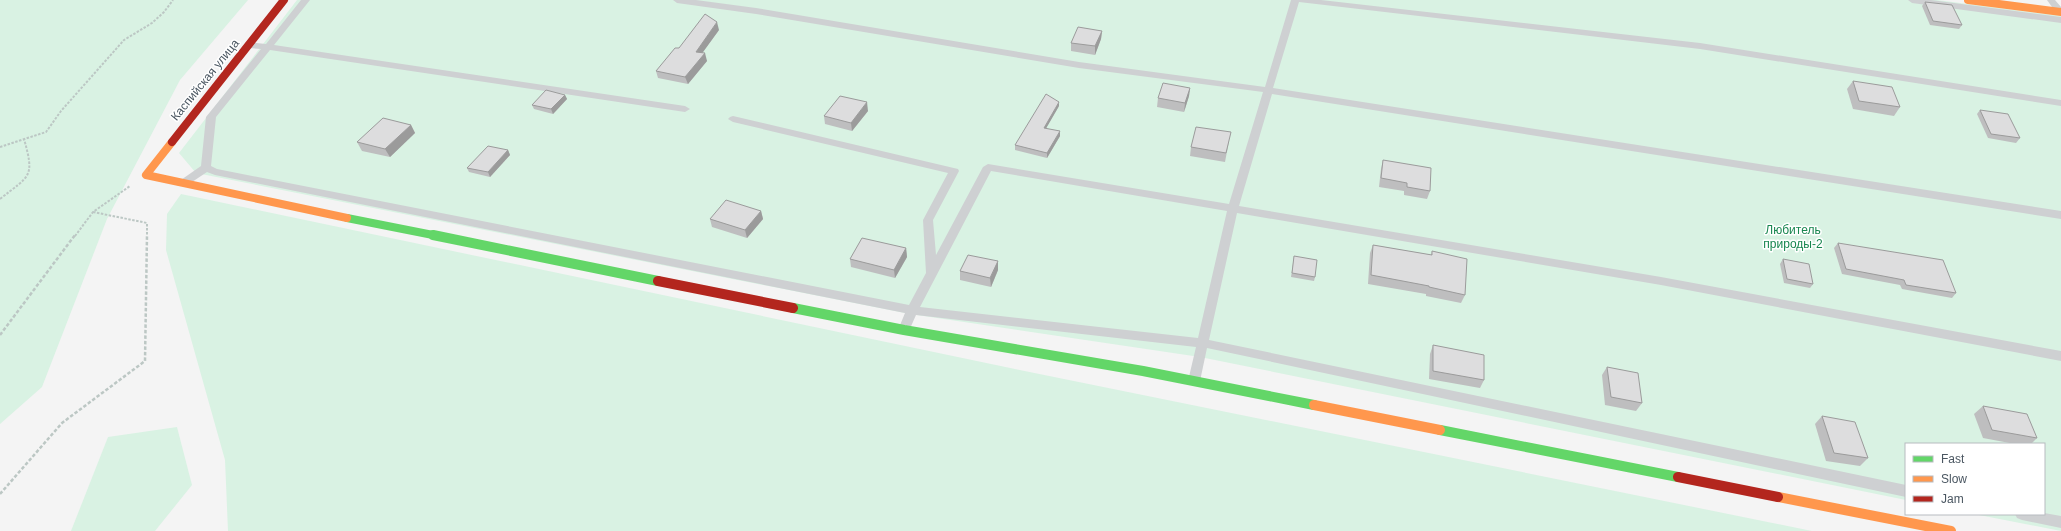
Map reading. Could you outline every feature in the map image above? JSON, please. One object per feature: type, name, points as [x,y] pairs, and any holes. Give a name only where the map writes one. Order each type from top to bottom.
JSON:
[{"type":"street","name":"Каспийская улица","points":[[146,175],[284,0]]},
{"type":"street","points":[[1968,0],[2061,15]]},
{"type":"street","points":[[146,175],[182,184],[904,330],[1144,371],[1951,531]]},
{"type":"lane","points":[[206,168],[211,117],[306,0]]},
{"type":"lane","points":[[677,0],[756,11],[1079,65],[1268,90],[2061,215]]},
{"type":"lane","points":[[1194,381],[1233,208],[1295,0]]},
{"type":"lane","points":[[1299,0],[1700,46],[2061,103]]},
{"type":"lane","points":[[1912,0],[2061,15]]},
{"type":"lane","points":[[2051,0],[2061,15]]},
{"type":"lane","points":[[248,45],[269,46],[685,109]]},
{"type":"lane","points":[[733,119],[954,171],[928,220],[932,274]]},
{"type":"lane","points":[[904,330],[912,310],[988,167],[1653,280],[2061,356]]},
{"type":"lane","points":[[182,184],[206,168]]},
{"type":"lane","points":[[206,168],[223,173],[912,310],[1203,343],[1905,491]]},
{"type":"lane","points":[[2027,515],[2061,522]]},
{"type":"path","points":[[0,146],[46,132],[61,111],[124,40],[134,36],[168,9],[173,0]]},
{"type":"path","points":[[0,199],[28,176],[31,163],[24,139]]},
{"type":"path","points":[[0,336],[94,212],[146,175]]},
{"type":"path","points":[[0,494],[62,423],[146,361],[147,223],[94,212]]},
{"type":"green space","points":[[0,0],[248,0],[180,80],[107,219],[42,387],[0,424]]},
{"type":"green space","name":"Любитель природы-2","points":[[297,0],[1937,0],[2061,16],[2061,531],[1979,515],[2045,515],[2045,443],[1905,443],[1905,500],[1200,357],[910,314],[196,173],[179,153]]},
{"type":"green space","points":[[181,194],[1015,369],[1812,531],[228,531],[225,460],[166,250],[167,214]]},
{"type":"green space","points":[[177,427],[192,485],[155,531],[71,531],[108,437]]},
{"type":"building","points":[[1925,2],[1952,5],[1962,25],[1933,21]]},
{"type":"building","points":[[705,14],[717,22],[696,52],[705,53],[685,77],[656,71],[675,48],[679,48]]},
{"type":"building","points":[[1078,27],[1102,31],[1095,46],[1071,43]]},
{"type":"building","points":[[1853,81],[1892,87],[1900,107],[1859,101]]},
{"type":"building","points":[[1163,83],[1190,88],[1185,103],[1158,98]]},
{"type":"building","points":[[546,90],[565,95],[551,109],[532,105]]},
{"type":"building","points":[[1046,94],[1059,102],[1044,128],[1060,131],[1047,153],[1015,145]]},
{"type":"building","points":[[840,96],[867,102],[851,123],[824,116]]},
{"type":"building","points":[[1980,110],[2008,114],[2020,138],[1991,134]]},
{"type":"building","points":[[383,118],[411,125],[385,149],[357,142]]},
{"type":"building","points":[[1196,127],[1231,132],[1226,153],[1191,147]]},
{"type":"building","points":[[488,146],[508,150],[488,172],[467,168]]},
{"type":"building","points":[[1383,160],[1431,168],[1430,191],[1407,187],[1407,183],[1381,178]]},
{"type":"building","points":[[726,200],[761,211],[745,230],[710,219]]},
{"type":"building","points":[[862,238],[906,248],[894,270],[850,259]]},
{"type":"building","points":[[1838,243],[1943,260],[1956,293],[1906,285],[1904,280],[1846,269]]},
{"type":"building","points":[[1373,245],[1432,255],[1432,251],[1467,259],[1465,295],[1429,286],[1371,275]]},
{"type":"building","points":[[968,255],[998,261],[990,278],[960,271]]},
{"type":"building","points":[[1294,256],[1317,260],[1315,277],[1292,273]]},
{"type":"building","points":[[1783,259],[1809,264],[1813,284],[1787,279]]},
{"type":"building","points":[[1433,345],[1484,355],[1484,380],[1433,371]]},
{"type":"building","points":[[1607,367],[1638,373],[1642,403],[1611,397]]},
{"type":"building","points":[[1983,406],[2027,414],[2037,438],[1992,430]]},
{"type":"building","points":[[1822,416],[1855,422],[1868,458],[1834,453]]},
{"type":"traffic: fast","points":[[347,218],[658,281]]},
{"type":"traffic: fast","points":[[793,308],[904,330],[1143,371],[1314,405]]},
{"type":"traffic: fast","points":[[1440,430],[1678,477]]},
{"type":"traffic: slow","points":[[1968,0],[2061,12]]},
{"type":"traffic: slow","points":[[172,142],[146,175],[347,218]]},
{"type":"traffic: slow","points":[[1314,405],[1440,430]]},
{"type":"traffic: slow","points":[[1778,497],[1951,531]]},
{"type":"traffic: jam","points":[[172,142],[284,0]]},
{"type":"traffic: jam","points":[[658,281],[793,308]]},
{"type":"traffic: jam","points":[[1678,477],[1778,497]]}]
